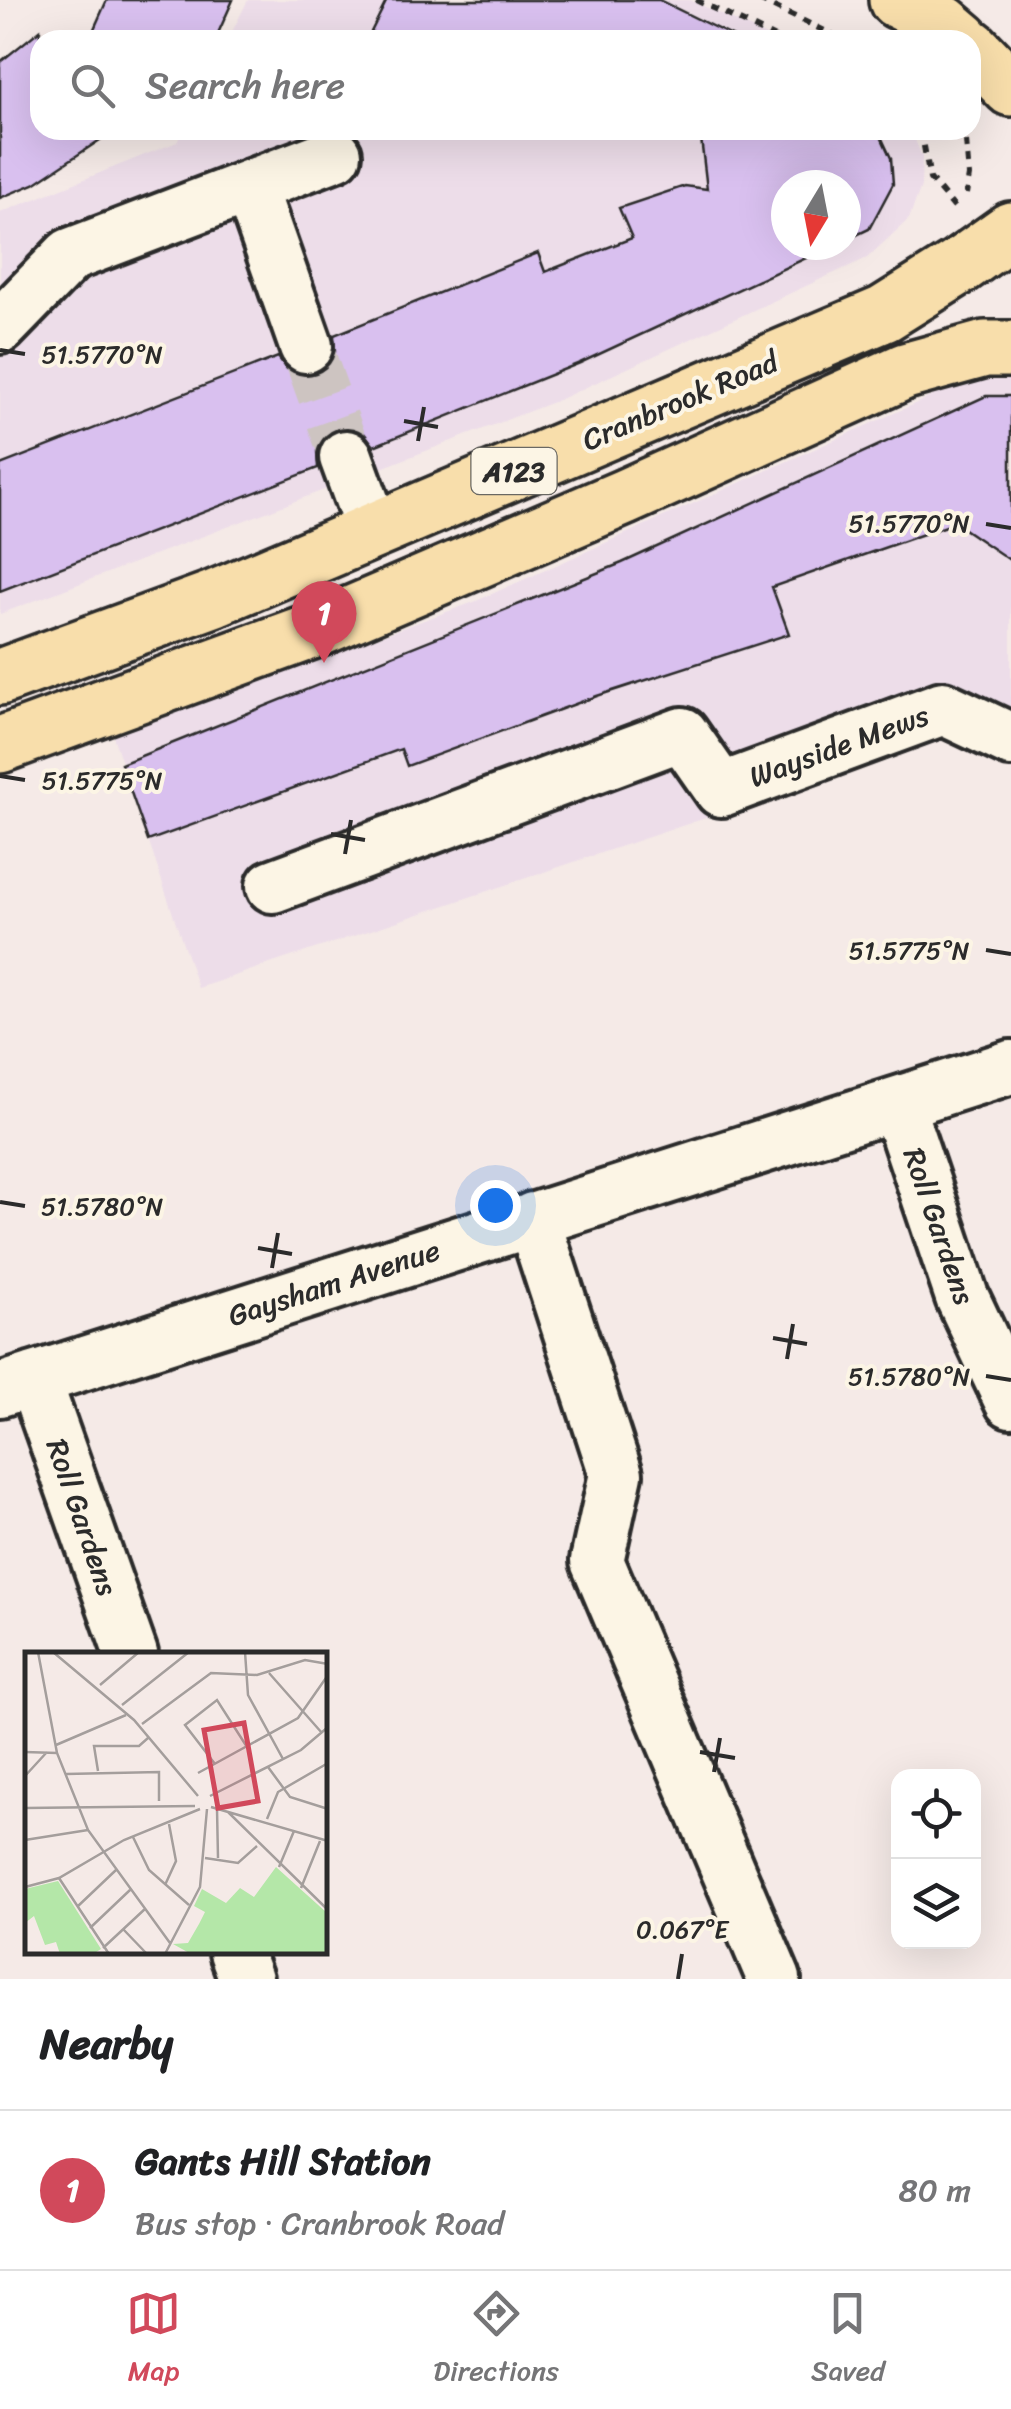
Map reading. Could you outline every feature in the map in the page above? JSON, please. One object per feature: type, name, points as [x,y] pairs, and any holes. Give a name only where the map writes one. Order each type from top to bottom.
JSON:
[{"type":"main road","points":[[898,0],[952,30]]},
{"type":"main road","points":[[981,57],[1011,88]]},
{"type":"main road","name":"Cranbrook Road","points":[[0,677],[212,600],[884,314],[960,268],[1011,230]]},
{"type":"main road","name":"Cranbrook Road","points":[[0,745],[317,629],[905,371],[957,355],[1011,349]]},
{"type":"street","points":[[0,327],[70,255],[335,154]]},
{"type":"street","points":[[250,186],[306,346]]},
{"type":"street","points":[[346,457],[373,531]]},
{"type":"street","name":"Wayside Mews","points":[[274,886],[682,734],[721,790],[943,708],[1011,740]]},
{"type":"street","name":"Gaysham Avenue","points":[[17,1385],[1011,1067]]},
{"type":"street","name":"Roll Gardens","points":[[897,1104],[962,1297],[1011,1401]]},
{"type":"street","points":[[534,1220],[616,1474],[597,1560],[774,1979]]},
{"type":"street","name":"Roll Gardens","points":[[17,1385],[130,1652]]},
{"type":"street","points":[[237,1954],[246,1979]]},
{"type":"path","points":[[696,0],[758,30]]},
{"type":"path","points":[[760,0],[823,30]]},
{"type":"path","points":[[923,140],[930,179],[958,212]]},
{"type":"path","points":[[966,141],[968,190]]},
{"type":"shaded area","points":[[248,0],[690,0],[754,30],[233,30]]},
{"type":"shaded area","points":[[178,140],[915,140],[922,157],[921,186],[909,219],[867,258],[556,401],[0,614],[0,213]]},
{"type":"shaded area","points":[[979,375],[1011,375],[1011,771],[950,736],[198,988],[112,733],[474,602]]},
{"type":"building","points":[[107,0],[233,0],[220,30],[94,30]]},
{"type":"building","points":[[387,0],[659,0],[720,30],[372,30]]},
{"type":"building","points":[[30,38],[30,140],[100,140],[34,184],[0,198],[0,62]]},
{"type":"building","points":[[701,140],[883,140],[891,158],[893,184],[869,229],[861,233],[861,170],[771,170],[771,260],[802,260],[580,363],[374,446],[364,433],[352,428],[335,429],[322,439],[317,451],[318,468],[0,591],[0,465],[278,357],[287,369],[300,375],[317,374],[329,365],[335,352],[334,335],[538,253],[545,272],[632,238],[619,208],[685,186],[707,189]]},
{"type":"building","points":[[986,396],[1011,396],[1011,561],[955,523],[772,587],[789,634],[597,696],[407,766],[401,749],[148,841],[121,764],[622,563]]},
{"type":"tunnel","points":[[306,346],[346,457]]},
{"type":"place","name":"Gants Hill Station","points":[[324,663]]}]
